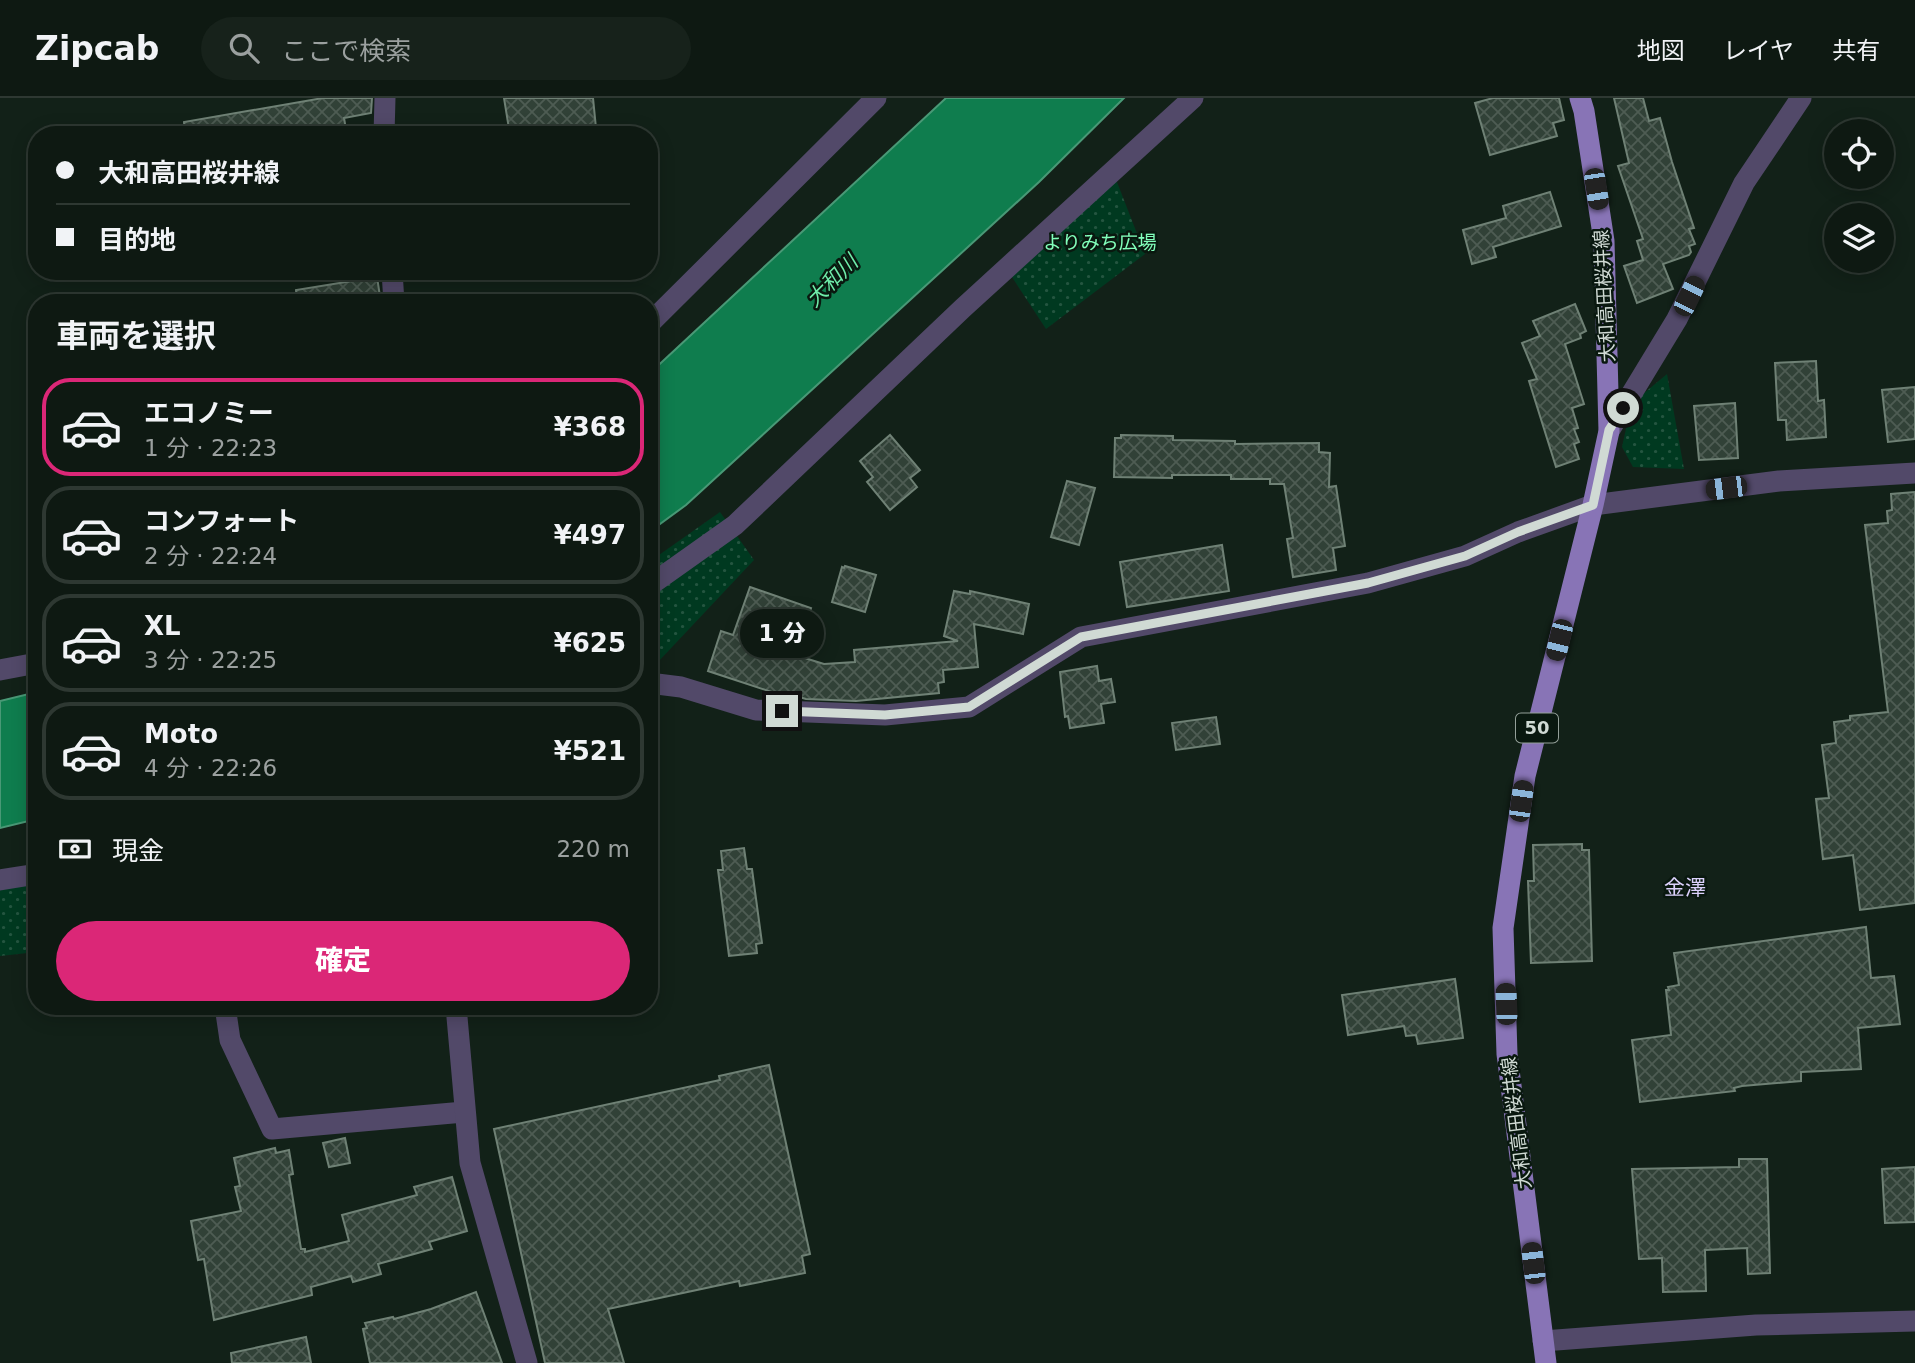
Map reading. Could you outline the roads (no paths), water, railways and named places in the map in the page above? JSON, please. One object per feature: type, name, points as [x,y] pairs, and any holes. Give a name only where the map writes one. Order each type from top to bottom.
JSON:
[{"type":"main road","name":"大和高田桜井線","points":[[1546,1363],[1507,1054],[1503,928],[1525,776],[1593,505],[1609,430],[1604,241],[1580,98]]},
{"type":"street","points":[[384,126],[385,98]]},
{"type":"street","points":[[658,315],[876,98]]},
{"type":"street","points":[[658,580],[735,525],[964,308],[1193,98]]},
{"type":"street","points":[[1609,430],[1677,318],[1744,183],[1801,98]]},
{"type":"street","points":[[658,684],[681,687],[756,710],[885,715],[969,707],[1081,637],[1368,583],[1465,556],[1518,532],[1593,505],[1779,481],[1915,473]]},
{"type":"street","points":[[0,670],[28,665]]},
{"type":"street","points":[[0,880],[28,875]]},
{"type":"street","points":[[226,1015],[230,1040],[272,1129],[464,1112]]},
{"type":"street","points":[[457,1015],[470,1163],[527,1363]]},
{"type":"street","points":[[1543,1341],[1756,1325],[1915,1321]]},
{"type":"water","name":"大和川","points":[[946,98],[1124,98],[1039,182],[686,505],[658,525],[658,366]]},
{"type":"water","points":[[28,694],[28,821],[0,828],[0,701]]},
{"type":"district","name":"金澤","points":[[1685,888]]},
{"type":"park label","name":"よりみち広場","points":[[1100,242]]}]
